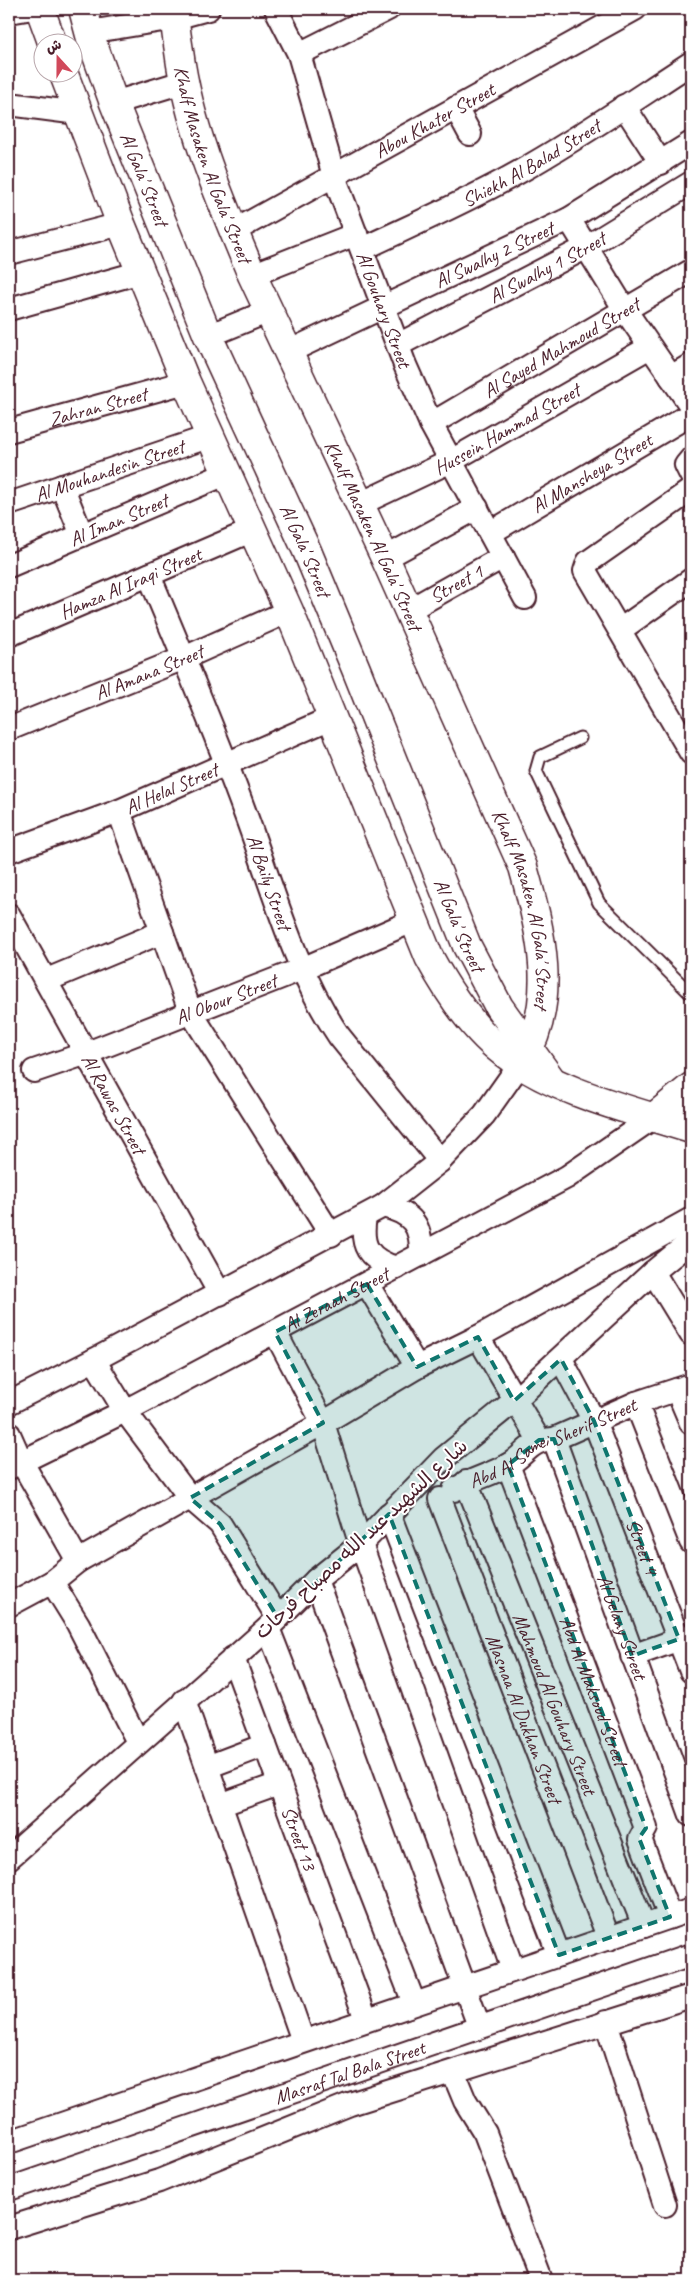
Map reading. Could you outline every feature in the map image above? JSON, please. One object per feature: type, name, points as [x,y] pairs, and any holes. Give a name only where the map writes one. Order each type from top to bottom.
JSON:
[{"type":"street","points":[[9,12],[27,9]]},
{"type":"street","points":[[40,9],[48,32]]},
{"type":"street","points":[[84,32],[175,13],[208,9]]},
{"type":"street","name":"Al Gouhary Street","points":[[276,9],[300,54],[334,176],[398,346],[431,424],[525,598]]},
{"type":"street","points":[[300,54],[388,9]]},
{"type":"street","name":"Abou Khater Street","points":[[234,231],[636,9]]},
{"type":"street","name":"Khalf Masaken Al Gala' Street","points":[[175,13],[183,82],[192,119],[234,231],[252,275],[409,610],[523,868],[534,908],[541,945],[543,996],[538,1029],[525,1056]]},
{"type":"street","name":"Al Gala' Street","points":[[84,32],[208,336],[307,551],[387,744],[467,946],[525,1056]]},
{"type":"street","name":"Shiekh Al Balad Street","points":[[252,275],[359,242],[467,200],[519,172],[691,63]]},
{"type":"street","name":"Al Gala' Street","points":[[67,82],[121,224],[186,382],[289,611],[429,957],[444,985],[488,1039],[525,1056],[552,1081],[617,1107],[691,1130]]},
{"type":"street","points":[[114,103],[183,82]]},
{"type":"street","points":[[9,104],[78,113]]},
{"type":"street","points":[[624,106],[661,163]]},
{"type":"street","points":[[456,108],[470,134]]},
{"type":"street","name":"Al Swalhy 2 Street","points":[[288,352],[568,219],[691,143]]},
{"type":"street","name":"Al Swalhy 1 Street","points":[[398,346],[585,248],[691,184]]},
{"type":"street","points":[[568,219],[625,310],[691,406]]},
{"type":"street","points":[[9,253],[121,224]]},
{"type":"street","name":"Al Sayed Mahmoud Street","points":[[431,424],[691,271]]},
{"type":"street","points":[[9,308],[141,272]]},
{"type":"street","points":[[208,336],[269,310]]},
{"type":"street","name":"Hussein Hammad Street","points":[[360,504],[451,461],[650,347]]},
{"type":"street","points":[[671,377],[691,365]]},
{"type":"street","name":"Zahran Street","points":[[9,431],[186,382]]},
{"type":"street","name":"Al Mansheya Street","points":[[490,533],[691,414]]},
{"type":"street","name":"Al Mouhandesin Street","points":[[9,504],[211,436]]},
{"type":"street","points":[[691,459],[686,465],[691,474]]},
{"type":"street","name":"Al Iman Street","points":[[9,566],[228,473]]},
{"type":"street","points":[[62,486],[82,535]]},
{"type":"street","points":[[691,490],[588,562],[586,567],[586,575],[691,753]]},
{"type":"street","points":[[385,558],[477,508]]},
{"type":"street","name":"Hamza Al Iraqi Street","points":[[9,635],[253,530]]},
{"type":"street","name":"Street 1","points":[[409,610],[503,557]]},
{"type":"street","name":"Al Baily Street","points":[[150,575],[227,762],[302,969],[324,1014],[339,1036],[440,1161]]},
{"type":"street","points":[[620,630],[691,580]]},
{"type":"street","name":"Al Amana Street","points":[[9,729],[184,658],[289,611]]},
{"type":"street","points":[[318,683],[329,688],[341,687],[351,680],[356,669]]},
{"type":"street","name":"Al Helal Street","points":[[9,851],[119,811],[331,718]]},
{"type":"street","points":[[348,760],[353,748],[363,741],[375,739],[387,744]]},
{"type":"street","points":[[119,811],[190,1011],[331,1235]]},
{"type":"street","name":"Al Rawas Street","points":[[9,915],[47,980],[220,1294]]},
{"type":"street","name":"Al Obour Street","points":[[34,1071],[86,1053],[302,969],[415,920]]},
{"type":"street","points":[[47,980],[162,932]]},
{"type":"street","points":[[9,1403],[374,1212],[440,1161],[484,1115],[525,1056]]},
{"type":"street","points":[[654,1117],[691,1087]]},
{"type":"street","name":"Al Zeraah Street","points":[[15,1464],[126,1411],[567,1177],[654,1117]]},
{"type":"street","points":[[374,1212],[400,1210],[414,1221],[421,1237],[421,1255]]},
{"type":"street","points":[[374,1212],[362,1234],[368,1250],[380,1263],[396,1268]]},
{"type":"street","points":[[9,1606],[52,1582],[78,1561],[323,1423],[417,1367],[478,1337],[691,1219]]},
{"type":"street","name":"شارع الشهيد عبد الله مصباح فرحات","points":[[9,1858],[273,1623],[316,1580],[361,1544],[444,1458],[514,1401],[653,1272],[691,1243]]},
{"type":"street","points":[[653,1272],[691,1334]]},
{"type":"street","points":[[367,1284],[417,1367]]},
{"type":"street","points":[[275,1332],[323,1423],[361,1544],[513,1970]]},
{"type":"street","name":"Al Gelany Street","points":[[478,1337],[514,1401],[547,1439],[632,1656],[691,1815]]},
{"type":"street","name":"Street 4","points":[[560,1359],[594,1421],[685,1637],[691,1671]]},
{"type":"street","points":[[94,1360],[126,1411],[190,1498],[220,1524],[273,1623],[414,2003]]},
{"type":"street","points":[[684,1387],[691,1423]]},
{"type":"street","name":"Abd Al Samei Sherif Street","points":[[440,1499],[466,1482],[508,1465],[547,1439],[636,1402],[684,1387]]},
{"type":"street","points":[[636,1402],[691,1542]]},
{"type":"street","points":[[9,1434],[15,1464],[78,1561]]},
{"type":"street","name":"Abd Al Maksoud Street","points":[[508,1465],[646,1828],[640,1839],[681,1913]]},
{"type":"street","name":"Mahmoud Al Gouhary Street","points":[[466,1482],[644,1926]]},
{"type":"street","points":[[420,1485],[440,1499]]},
{"type":"street","name":"Masnaa Al Dukhan Street","points":[[440,1499],[609,1939]]},
{"type":"street","points":[[389,1514],[559,1955]]},
{"type":"street","points":[[316,1580],[479,2026]]},
{"type":"street","points":[[52,1582],[78,1624],[138,1742]]},
{"type":"street","points":[[632,1656],[685,1637]]},
{"type":"street","name":"Street 13","points":[[233,1658],[366,2019]]},
{"type":"street","points":[[184,1702],[303,2040]]},
{"type":"street","points":[[207,1767],[264,1744]]},
{"type":"street","points":[[220,1805],[279,1784]]},
{"type":"street","points":[[9,2142],[303,2040],[609,1939],[681,1913]]},
{"type":"street","name":"Masraf Tal Bala Street","points":[[9,2189],[479,2026],[691,1955]]},
{"type":"street","points":[[9,2228],[158,2181],[350,2104],[691,1996]]},
{"type":"street","points":[[606,2022],[665,2205]]},
{"type":"street","points":[[453,2072],[465,2101],[485,2133],[541,2280]]},
{"type":"lane","points":[[580,738],[540,757],[536,770],[539,778],[599,904],[691,994]]},
{"type":"highlighted area","points":[[367,1284],[417,1367],[478,1337],[514,1401],[561,1359],[594,1421],[679,1639],[632,1656],[554,1439],[539,1440],[508,1465],[646,1828],[639,1838],[670,1917],[559,1955],[389,1514],[278,1618],[220,1524],[190,1498],[323,1423],[275,1332]]}]
